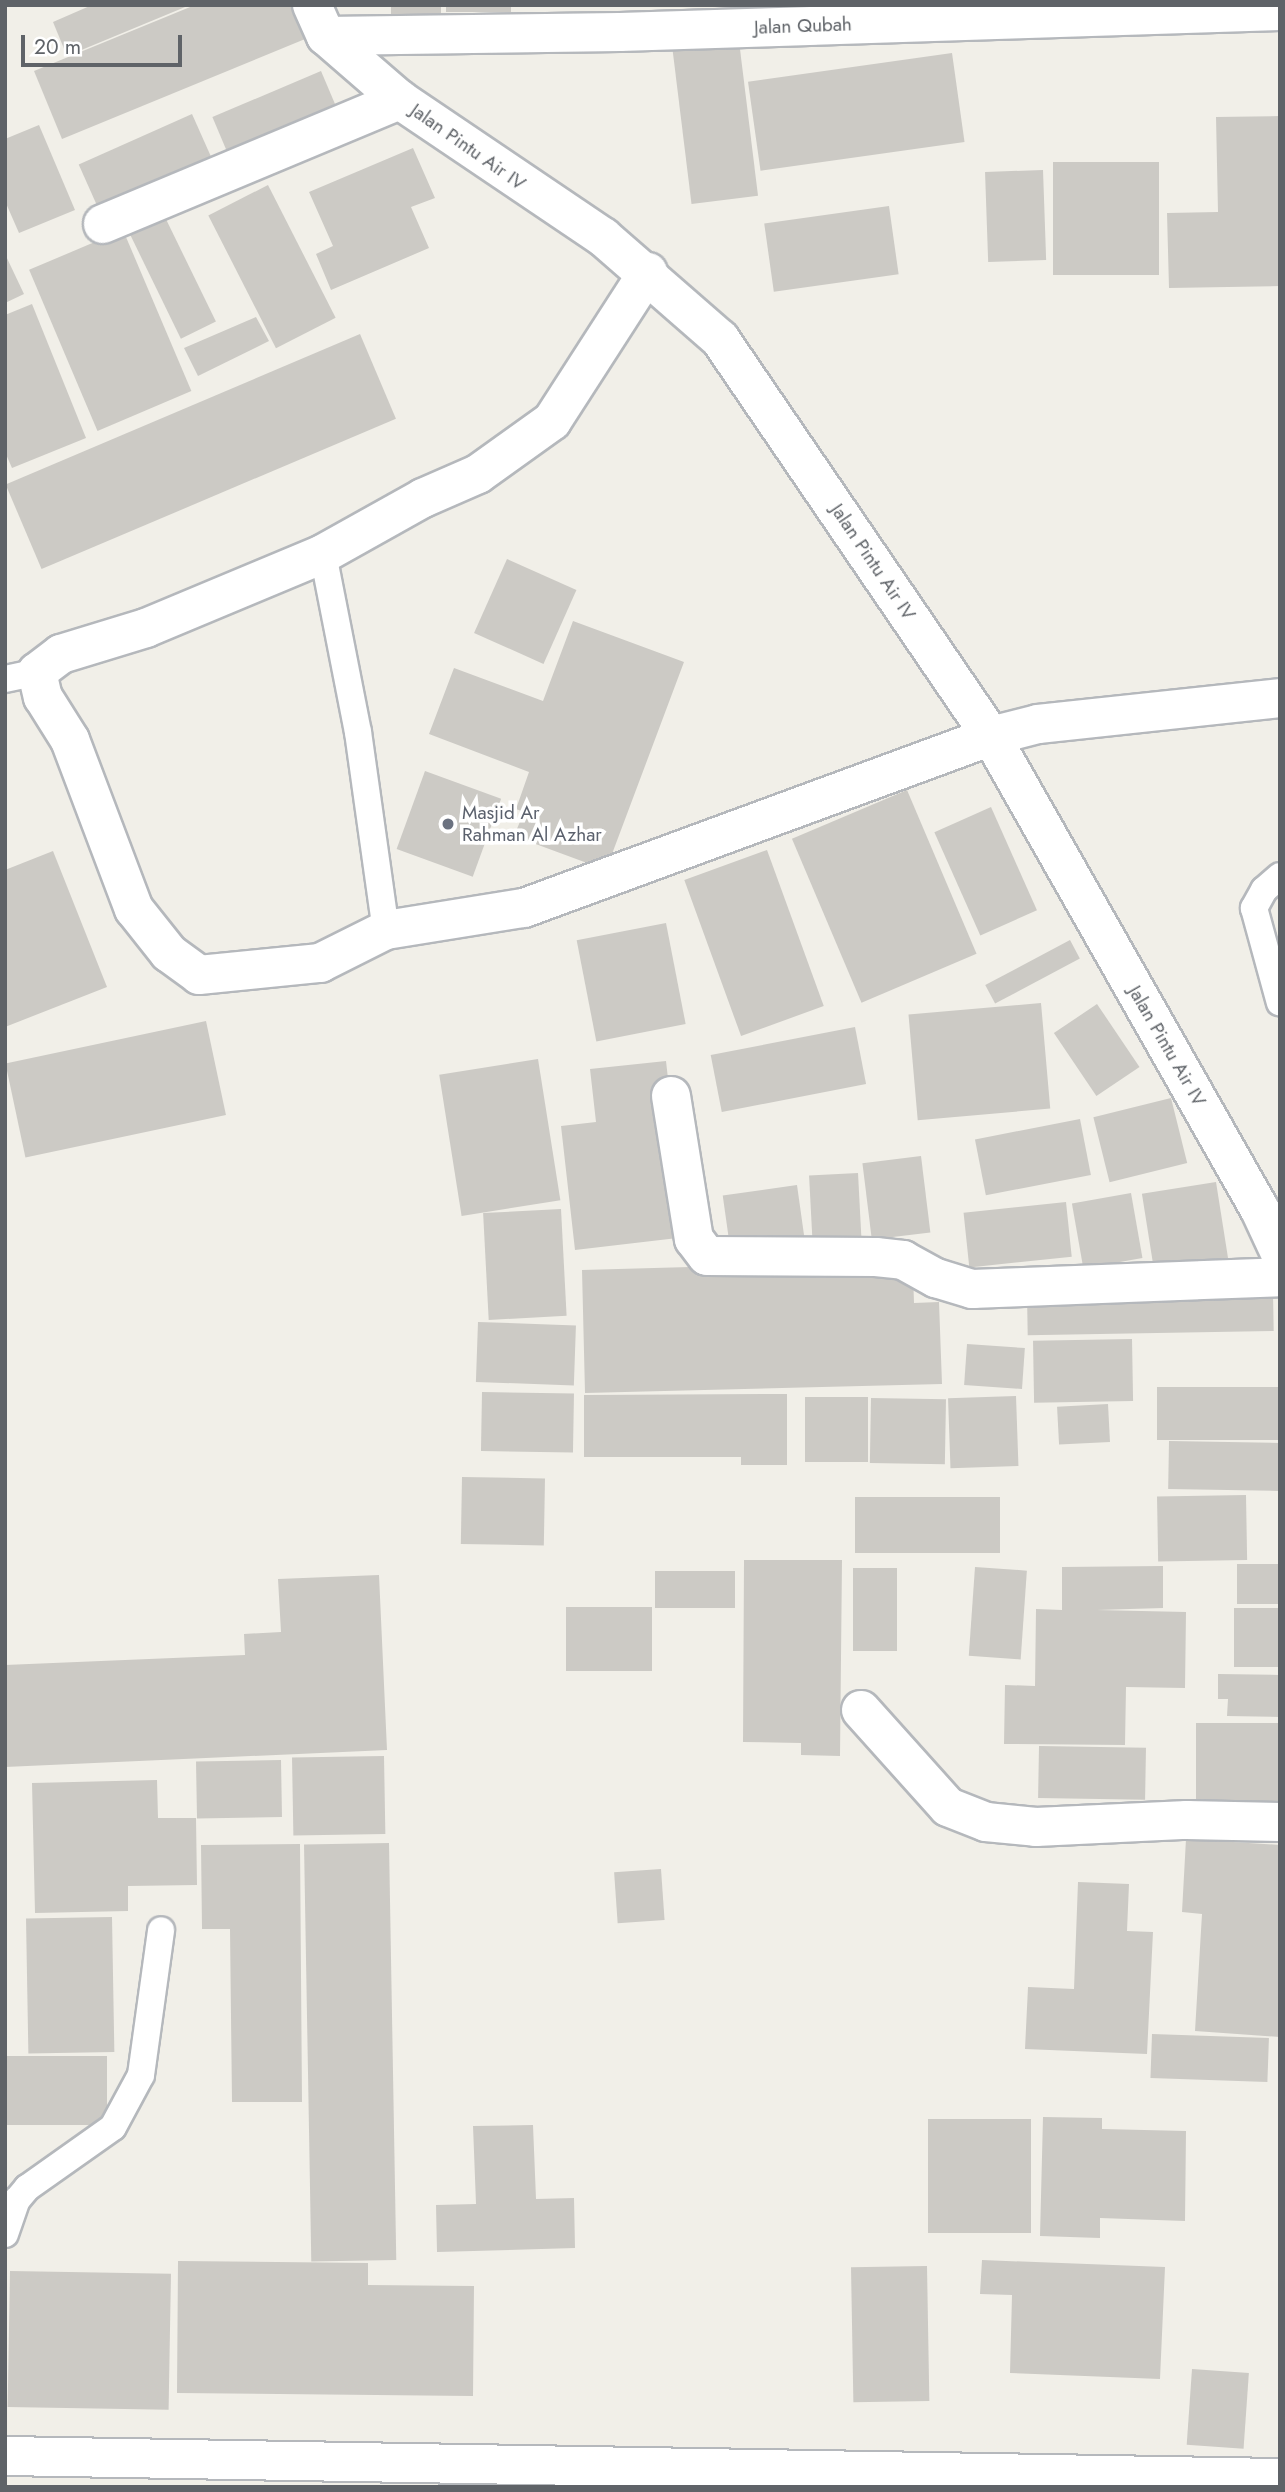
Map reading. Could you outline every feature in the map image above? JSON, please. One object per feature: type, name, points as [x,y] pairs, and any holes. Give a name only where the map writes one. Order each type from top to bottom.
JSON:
[{"type":"street","name":"Jalan Qubah","points":[[319,21],[620,32],[1280,11]]},
{"type":"street","name":"Jalan Pintu Air IV","points":[[319,21],[400,100],[603,237],[648,272],[720,339],[991,736],[1270,1206],[1280,1254]]},
{"type":"street","points":[[103,224],[400,100]]},
{"type":"street","points":[[648,272],[552,421],[478,474],[423,498],[323,554],[146,628],[61,654],[21,676],[43,697],[75,752],[134,909],[179,960],[199,975],[320,962],[386,930],[524,908],[991,736],[1038,724],[1280,698]]},
{"type":"street","points":[[671,1096],[694,1239],[707,1256],[876,1257],[903,1260],[936,1278],[972,1289],[1280,1277]]},
{"type":"street","points":[[860,1710],[948,1807],[986,1822],[1036,1827],[1187,1820],[1280,1822]]},
{"type":"street","points":[[5,2456],[1280,2478]]},
{"type":"lane","points":[[323,554],[358,732],[386,930]]},
{"type":"lane","points":[[1280,876],[1264,890],[1254,908],[1280,1003]]},
{"type":"lane","points":[[5,2234],[17,2200],[27,2188],[113,2127],[141,2075],[161,1930]]},
{"type":"building","points":[[92,5],[190,5],[67,56],[53,22]]},
{"type":"building","points":[[195,5],[297,5],[310,37],[62,139],[34,71]]},
{"type":"building","points":[[391,5],[441,5],[441,21],[391,21]]},
{"type":"building","points":[[446,5],[511,5],[511,12],[446,12]]},
{"type":"building","points":[[739,41],[758,196],[692,204],[672,49]]},
{"type":"building","points":[[952,53],[965,142],[761,171],[748,82]]},
{"type":"building","points":[[321,71],[342,120],[233,166],[212,117]]},
{"type":"building","points":[[192,114],[216,169],[103,219],[79,164]]},
{"type":"building","points":[[1280,116],[1280,286],[1169,288],[1167,213],[1218,212],[1216,117]]},
{"type":"building","points":[[39,125],[75,210],[19,233],[5,201],[5,139]]},
{"type":"building","points":[[413,148],[435,198],[411,207],[429,248],[331,290],[316,254],[333,246],[309,192]]},
{"type":"building","points":[[1053,162],[1159,162],[1159,275],[1053,275]]},
{"type":"building","points":[[1043,170],[1046,260],[988,262],[985,172]]},
{"type":"building","points":[[268,185],[336,318],[276,348],[208,215]]},
{"type":"building","points":[[889,206],[899,274],[774,292],[764,224]]},
{"type":"building","points":[[162,211],[216,322],[181,339],[127,228]]},
{"type":"building","points":[[123,230],[191,391],[97,431],[29,270]]},
{"type":"building","points":[[5,254],[24,294],[5,303]]},
{"type":"building","points":[[32,304],[86,438],[12,468],[5,452],[5,315]]},
{"type":"building","points":[[256,317],[269,341],[198,376],[184,348]]},
{"type":"building","points":[[360,334],[396,419],[42,569],[6,484]]},
{"type":"building","points":[[507,559],[576,590],[543,664],[474,633]]},
{"type":"building","points":[[573,621],[684,662],[606,870],[514,836],[524,812],[516,809],[529,772],[429,734],[454,668],[543,701]]},
{"type":"building","name":"Masjid Ar Rahman Al Azhar","points":[[425,771],[501,799],[473,877],[397,849]]},
{"type":"building","points":[[907,790],[977,954],[861,1003],[792,839]]},
{"type":"building","points":[[991,807],[1037,910],[980,935],[934,832]]},
{"type":"building","points":[[767,850],[824,1006],[741,1036],[684,880]]},
{"type":"building","points":[[53,851],[107,987],[5,1027],[5,870]]},
{"type":"building","points":[[666,923],[686,1024],[596,1041],[577,940]]},
{"type":"building","points":[[1070,940],[1080,959],[995,1004],[985,985]]},
{"type":"building","points":[[1041,1003],[1050,1109],[918,1120],[909,1015]]},
{"type":"building","points":[[1097,1004],[1139,1067],[1096,1096],[1054,1033]]},
{"type":"building","points":[[206,1021],[226,1115],[25,1158],[5,1064]]},
{"type":"building","points":[[855,1027],[866,1084],[722,1112],[711,1055]]},
{"type":"building","points":[[538,1059],[560,1200],[462,1216],[439,1075]]},
{"type":"building","points":[[666,1061],[686,1237],[575,1250],[561,1126],[596,1122],[590,1069]]},
{"type":"building","points":[[1171,1098],[1187,1163],[1110,1182],[1093,1117]]},
{"type":"building","points":[[1080,1119],[1091,1175],[986,1195],[975,1139]]},
{"type":"building","points":[[921,1156],[930,1232],[872,1240],[862,1163]]},
{"type":"building","points":[[858,1173],[861,1239],[813,1241],[809,1176]]},
{"type":"building","points":[[1216,1182],[1228,1258],[1154,1270],[1142,1194]]},
{"type":"building","points":[[797,1185],[805,1239],[730,1250],[723,1195]]},
{"type":"building","points":[[1131,1193],[1142,1258],[1083,1268],[1072,1203]]},
{"type":"building","points":[[1066,1202],[1072,1257],[969,1267],[964,1213]]},
{"type":"building","points":[[561,1209],[567,1316],[489,1320],[483,1213]]},
{"type":"building","points":[[726,1266],[913,1273],[914,1303],[939,1302],[942,1384],[585,1393],[582,1270]]},
{"type":"building","points":[[1273,1292],[1274,1331],[1028,1335],[1027,1296]]},
{"type":"building","points":[[478,1322],[576,1325],[574,1385],[476,1382]]},
{"type":"building","points":[[1132,1339],[1133,1401],[1034,1403],[1033,1341]]},
{"type":"building","points":[[967,1344],[1025,1348],[1022,1389],[964,1385]]},
{"type":"building","points":[[1157,1387],[1280,1387],[1280,1440],[1157,1440]]},
{"type":"building","points":[[482,1392],[574,1394],[573,1453],[481,1451]]},
{"type":"building","points":[[787,1394],[787,1465],[741,1465],[741,1457],[584,1457],[584,1395]]},
{"type":"building","points":[[1016,1396],[1018,1466],[950,1468],[948,1398]]},
{"type":"building","points":[[805,1397],[868,1397],[868,1462],[805,1462]]},
{"type":"building","points":[[871,1398],[946,1399],[945,1464],[870,1463]]},
{"type":"building","points":[[1108,1404],[1110,1442],[1059,1445],[1057,1407]]},
{"type":"building","points":[[1169,1441],[1280,1443],[1279,1491],[1168,1489]]},
{"type":"building","points":[[462,1477],[545,1478],[544,1545],[461,1544]]},
{"type":"building","points":[[1246,1495],[1247,1560],[1158,1562],[1157,1497]]},
{"type":"building","points":[[855,1497],[1000,1497],[1000,1553],[855,1553]]},
{"type":"building","points":[[744,1560],[842,1560],[840,1756],[801,1755],[801,1743],[743,1742]]},
{"type":"building","points":[[1237,1564],[1280,1564],[1280,1604],[1237,1604]]},
{"type":"building","points":[[1163,1566],[1163,1608],[1097,1610],[1186,1612],[1185,1688],[1126,1687],[1125,1745],[1004,1744],[1005,1685],[1035,1686],[1036,1609],[1062,1610],[1062,1567]]},
{"type":"building","points":[[975,1567],[1027,1571],[1021,1659],[969,1656]]},
{"type":"building","points":[[853,1568],[897,1568],[897,1651],[853,1651]]},
{"type":"building","points":[[655,1571],[735,1571],[735,1608],[655,1608]]},
{"type":"building","points":[[379,1575],[387,1750],[5,1767],[5,1665],[245,1655],[244,1634],[281,1632],[278,1579]]},
{"type":"building","points":[[566,1607],[652,1607],[652,1671],[566,1671]]},
{"type":"building","points":[[1234,1608],[1280,1608],[1280,1667],[1234,1667]]},
{"type":"building","points":[[1218,1674],[1280,1675],[1280,1717],[1227,1716],[1228,1699],[1218,1699]]},
{"type":"building","points":[[1196,1723],[1280,1723],[1280,1803],[1196,1803]]},
{"type":"building","points":[[1039,1746],[1146,1748],[1145,1800],[1038,1798]]},
{"type":"building","points":[[384,1756],[385,1834],[293,1836],[292,1758]]},
{"type":"building","points":[[281,1760],[282,1817],[197,1818],[196,1761]]},
{"type":"building","points":[[157,1780],[158,1818],[196,1818],[197,1885],[128,1886],[128,1911],[35,1913],[32,1783]]},
{"type":"building","points":[[1186,1839],[1280,1845],[1280,2037],[1195,2031],[1202,1914],[1182,1912]]},
{"type":"building","points":[[389,1843],[396,2260],[311,2261],[304,1844]]},
{"type":"building","points":[[300,1844],[302,2102],[232,2102],[230,1929],[202,1929],[201,1845]]},
{"type":"building","points":[[661,1869],[665,1920],[618,1923],[614,1872]]},
{"type":"building","points":[[1078,1882],[1129,1884],[1127,1931],[1153,1932],[1147,2054],[1025,2049],[1028,1987],[1074,1989]]},
{"type":"building","points":[[112,1917],[114,2052],[28,2053],[26,1919]]},
{"type":"building","points":[[1152,2034],[1269,2038],[1267,2082],[1150,2078]]},
{"type":"building","points":[[5,2056],[107,2056],[107,2125],[5,2125]]},
{"type":"building","points":[[1043,2117],[1102,2118],[1102,2129],[1186,2131],[1185,2221],[1100,2218],[1100,2238],[1040,2236]]},
{"type":"building","points":[[928,2119],[1031,2119],[1031,2233],[928,2233]]},
{"type":"building","points":[[533,2125],[536,2199],[574,2198],[575,2248],[437,2252],[436,2205],[476,2204],[473,2126]]},
{"type":"building","points":[[982,2260],[1165,2267],[1160,2379],[1010,2373],[1012,2295],[980,2294]]},
{"type":"building","points":[[178,2261],[368,2263],[368,2285],[474,2286],[473,2396],[177,2393]]},
{"type":"building","points":[[927,2266],[929,2401],[853,2402],[851,2267]]},
{"type":"building","points":[[10,2271],[171,2274],[169,2410],[8,2407]]},
{"type":"building","points":[[1192,2369],[1249,2373],[1244,2449],[1187,2445]]},
{"type":"place","name":"Masjid Ar Rahman Al Azhar","points":[[448,824]]}]
